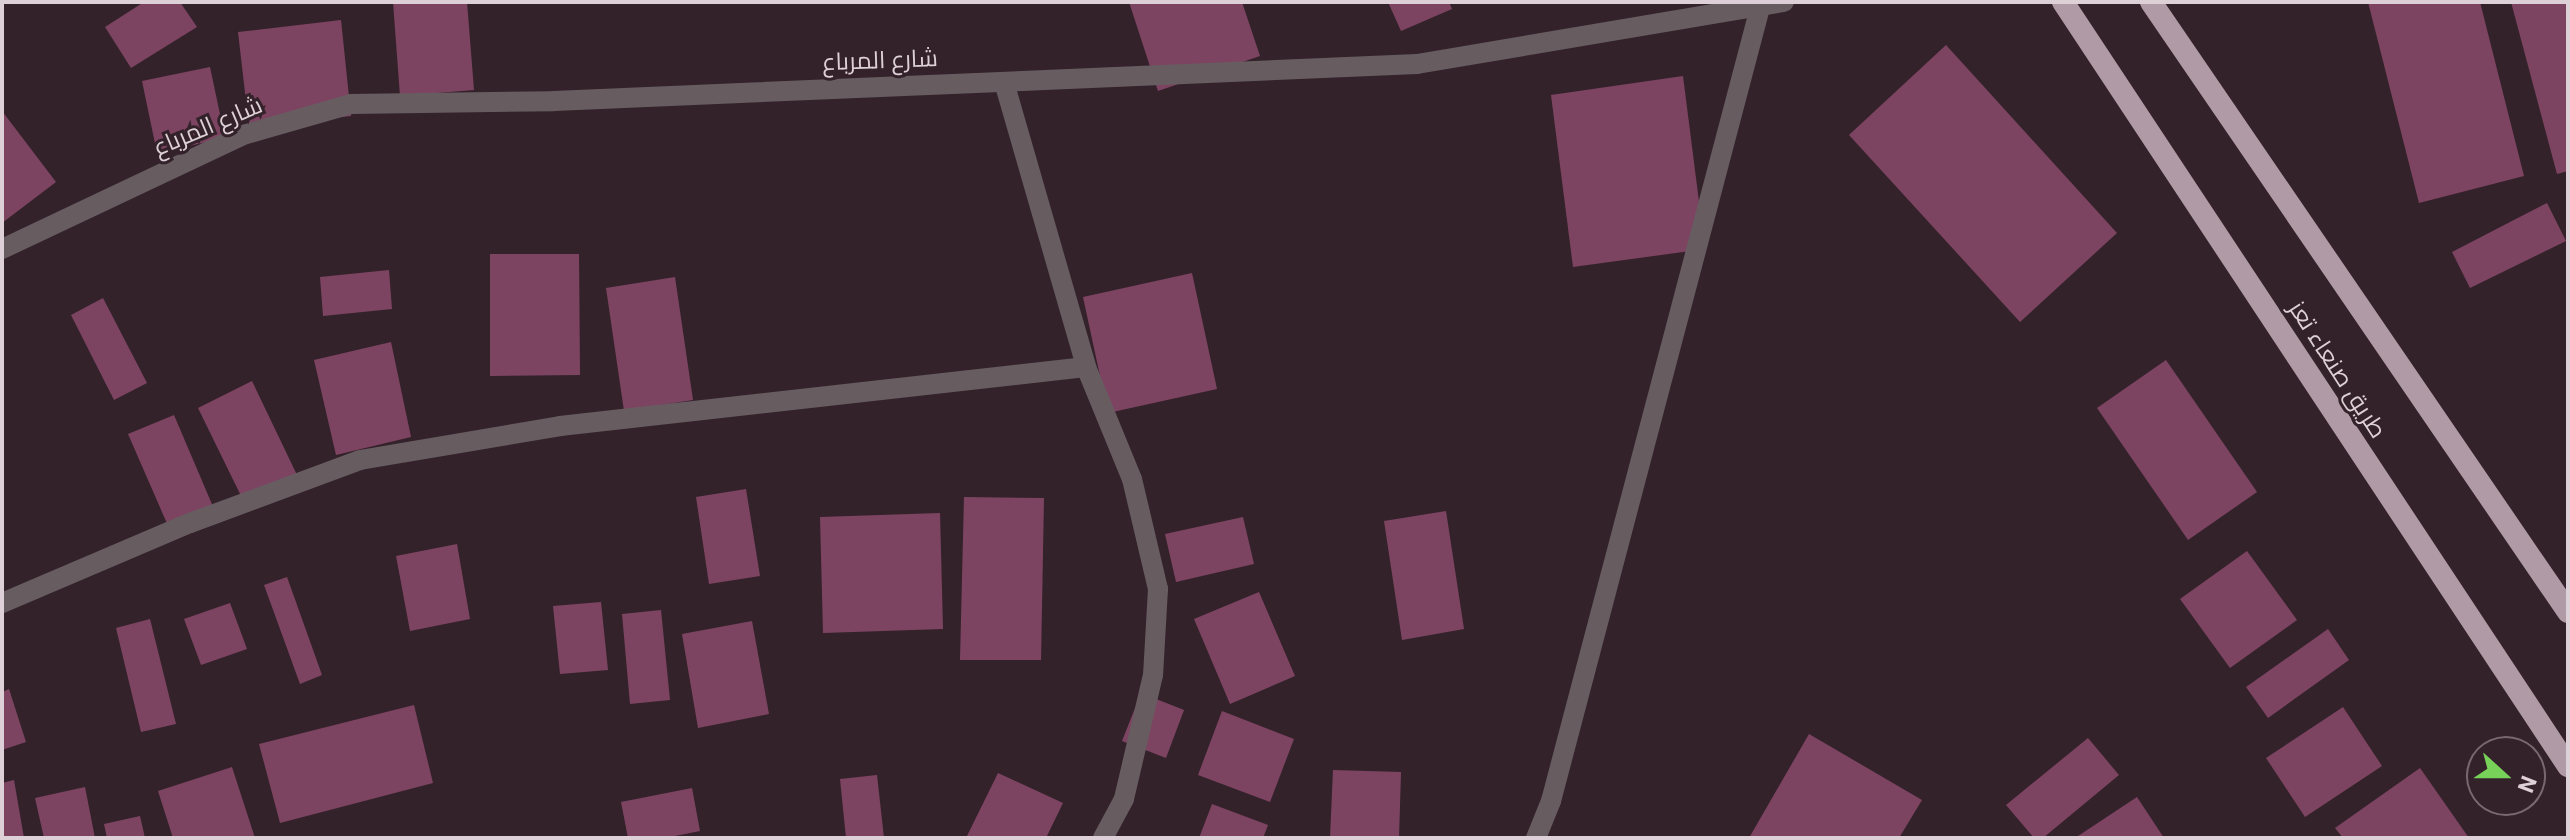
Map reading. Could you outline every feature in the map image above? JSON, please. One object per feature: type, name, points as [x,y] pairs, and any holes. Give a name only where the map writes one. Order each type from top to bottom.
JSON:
[{"type":"highway","name":"طريق صنعاء تعز","points":[[2063,2],[2568,766]]},
{"type":"highway","points":[[2151,2],[2568,612]]},
{"type":"street","name":"شارع المرباع","points":[[2,249],[243,135],[351,104],[554,101],[1417,64],[1784,2]]},
{"type":"street","points":[[1536,838],[1551,801],[1760,8]]},
{"type":"street","points":[[1004,82],[1086,367],[1132,479],[1158,589],[1153,675],[1124,799],[1103,838]]},
{"type":"street","points":[[2,603],[190,523],[360,460],[560,426],[1086,367]]},
{"type":"building","points":[[144,2],[180,2],[197,27],[131,68],[105,27]]},
{"type":"building","points":[[393,2],[467,2],[474,90],[400,96]]},
{"type":"building","points":[[1129,2],[1242,2],[1260,56],[1158,91]]},
{"type":"building","points":[[1388,2],[1449,2],[1452,9],[1401,31]]},
{"type":"building","points":[[2368,2],[2480,2],[2524,176],[2419,203]]},
{"type":"building","points":[[2511,2],[2568,2],[2568,171],[2557,174]]},
{"type":"building","points":[[341,20],[351,116],[249,127],[238,32]]},
{"type":"building","points":[[1946,45],[2117,233],[2020,322],[1849,135]]},
{"type":"building","points":[[210,67],[225,138],[157,153],[142,81]]},
{"type":"building","points":[[1683,76],[1705,249],[1573,267],[1551,95]]},
{"type":"building","points":[[2,111],[56,182],[2,223]]},
{"type":"building","points":[[2547,203],[2566,241],[2470,288],[2452,252]]},
{"type":"building","points":[[490,254],[579,254],[580,375],[490,376]]},
{"type":"building","points":[[389,270],[392,309],[323,316],[320,277]]},
{"type":"building","points":[[1192,273],[1217,389],[1108,413],[1083,297]]},
{"type":"building","points":[[675,277],[693,400],[624,411],[606,288]]},
{"type":"building","points":[[103,298],[147,383],[114,400],[71,315]]},
{"type":"building","points":[[391,342],[411,437],[336,455],[314,360]]},
{"type":"building","points":[[2166,360],[2257,492],[2188,540],[2097,408]]},
{"type":"building","points":[[252,381],[297,475],[244,502],[198,408]]},
{"type":"building","points":[[174,415],[214,509],[169,528],[128,434]]},
{"type":"building","points":[[746,489],[760,576],[709,584],[696,497]]},
{"type":"building","points":[[964,497],[1044,498],[1041,660],[960,660]]},
{"type":"building","points":[[1446,511],[1464,629],[1402,640],[1384,521]]},
{"type":"building","points":[[940,513],[943,629],[823,633],[820,517]]},
{"type":"building","points":[[1243,517],[1254,564],[1176,582],[1165,534]]},
{"type":"building","points":[[457,544],[470,619],[410,631],[396,556]]},
{"type":"building","points":[[2247,551],[2297,620],[2230,668],[2180,599]]},
{"type":"building","points":[[287,577],[322,675],[300,684],[264,585]]},
{"type":"building","points":[[1259,592],[1295,676],[1230,704],[1194,619]]},
{"type":"building","points":[[601,602],[608,670],[560,674],[553,606]]},
{"type":"building","points":[[230,603],[247,649],[201,665],[184,619]]},
{"type":"building","points":[[661,610],[670,700],[630,704],[622,614]]},
{"type":"building","points":[[150,619],[176,724],[141,732],[116,628]]},
{"type":"building","points":[[752,621],[769,714],[698,728],[682,634]]},
{"type":"building","points":[[2328,629],[2349,660],[2268,718],[2246,687]]},
{"type":"building","points":[[9,689],[26,742],[2,750],[2,692]]},
{"type":"building","points":[[1141,693],[1184,710],[1166,758],[1122,741]]},
{"type":"building","points":[[414,705],[433,783],[280,823],[259,744]]},
{"type":"building","points":[[2343,707],[2382,766],[2305,817],[2266,758]]},
{"type":"building","points":[[1222,711],[1294,739],[1270,802],[1198,775]]},
{"type":"building","points":[[1809,734],[1922,800],[1899,838],[1749,838]]},
{"type":"building","points":[[2088,738],[2119,775],[2043,838],[2034,838],[2006,805]]},
{"type":"building","points":[[232,767],[255,838],[173,838],[158,791]]},
{"type":"building","points":[[2420,768],[2469,838],[2343,838],[2335,828]]},
{"type":"building","points":[[1333,770],[1401,772],[1399,838],[1330,838]]},
{"type":"building","points":[[998,773],[1063,803],[1046,838],[966,838]]},
{"type":"building","points":[[877,775],[884,838],[846,838],[840,779]]},
{"type":"building","points":[[14,780],[24,838],[2,838],[2,783]]},
{"type":"building","points":[[85,787],[95,838],[44,838],[35,798]]},
{"type":"building","points":[[692,788],[700,831],[665,838],[628,838],[621,802]]},
{"type":"building","points":[[2137,797],[2164,838],[2075,838]]},
{"type":"building","points":[[1212,804],[1268,825],[1263,838],[1199,838]]},
{"type":"building","points":[[140,816],[145,838],[107,838],[104,824]]}]
